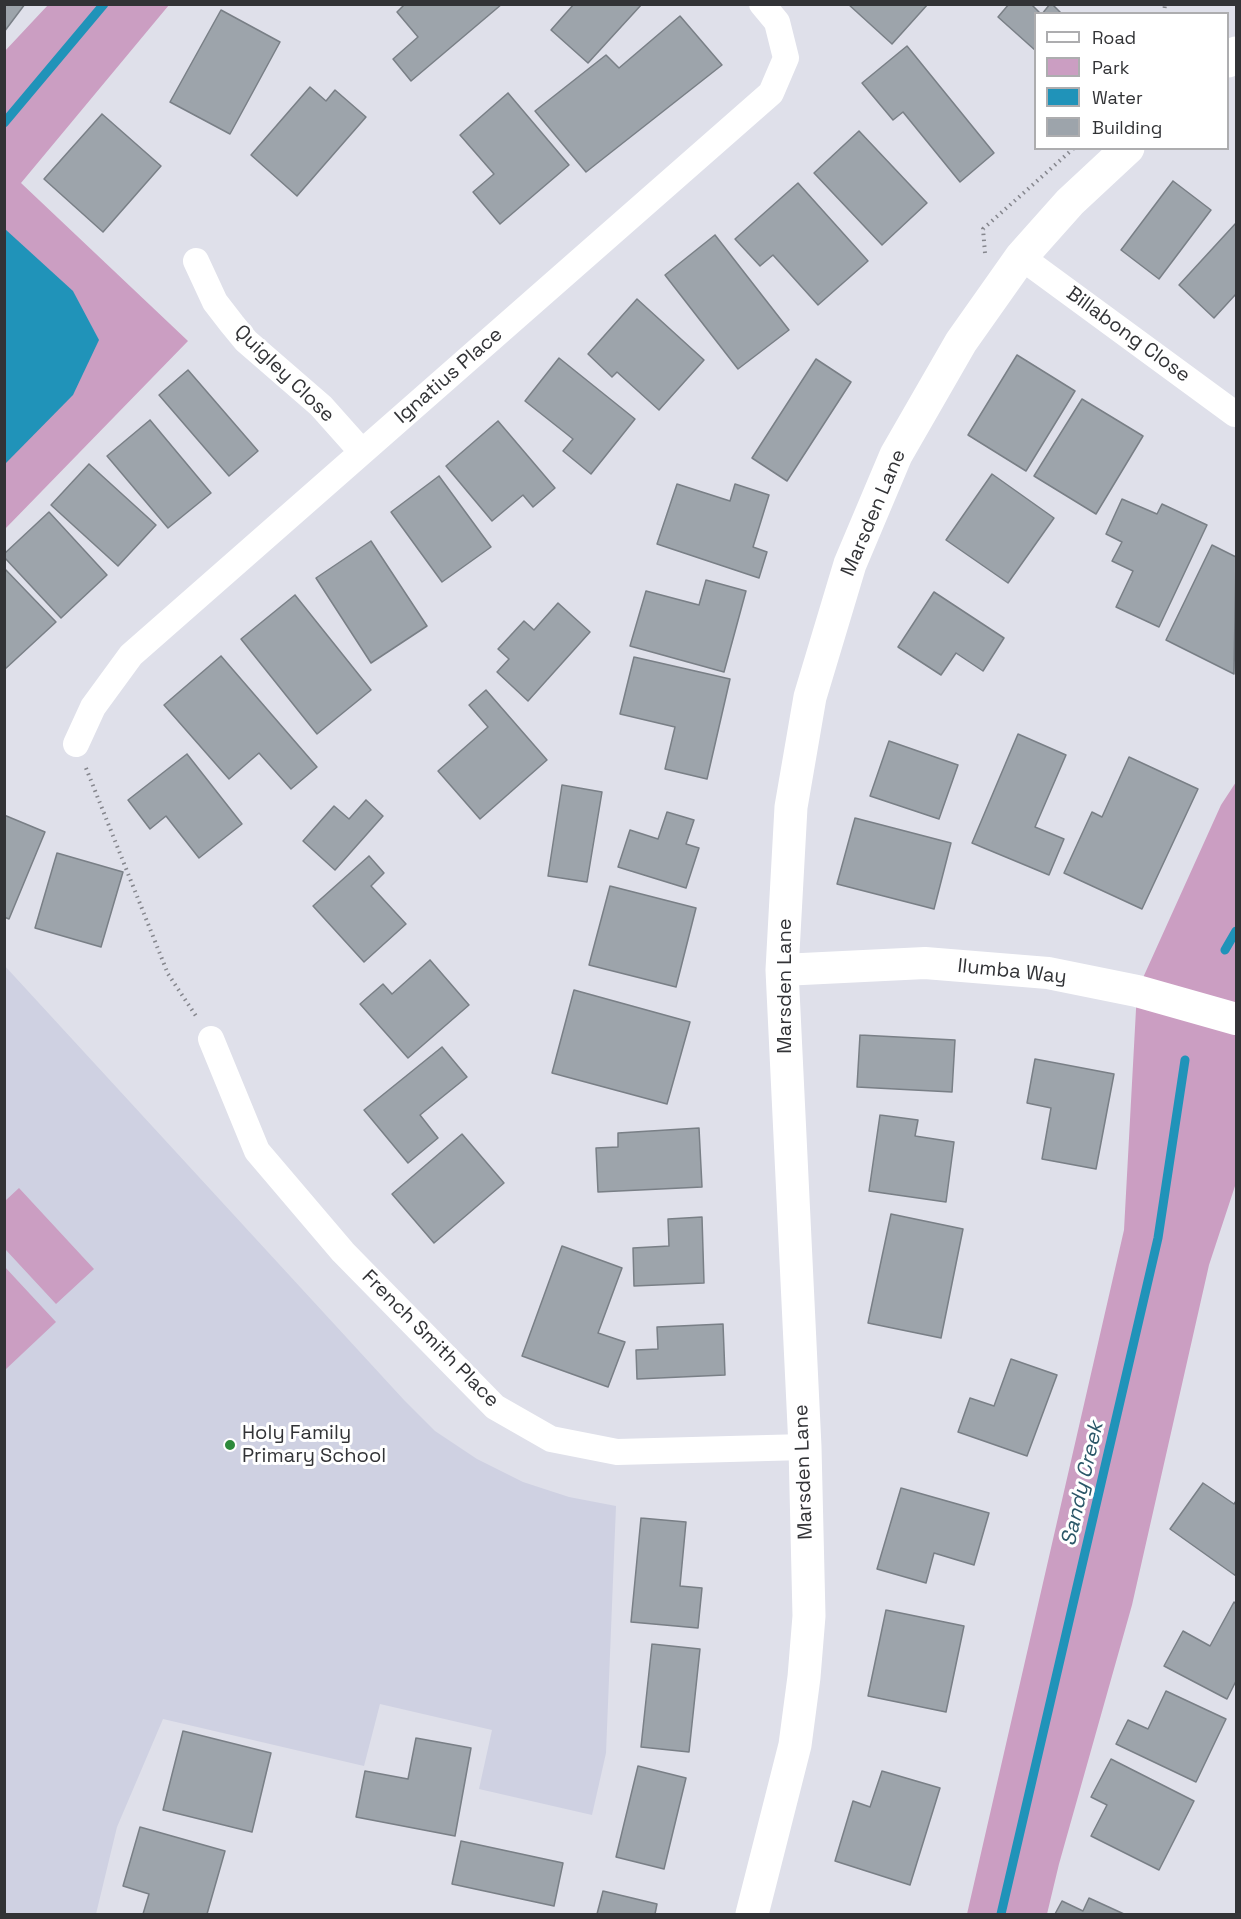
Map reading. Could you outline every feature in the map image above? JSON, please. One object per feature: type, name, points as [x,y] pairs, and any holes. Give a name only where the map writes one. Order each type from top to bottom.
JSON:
[{"type":"main road","name":"Marsden Lane","points":[[752,1914],[795,1744],[804,1677],[808,1616],[804,1447],[782,970],[791,807],[810,697],[850,564],[896,455],[962,342],[1021,257],[1070,202],[1126,150]]},
{"type":"street","name":"Ignatius Place","points":[[76,744],[93,707],[131,655],[771,93],[786,57],[777,22],[762,4]]},
{"type":"street","name":"Billabong Close","points":[[1021,257],[1235,414]]},
{"type":"street","name":"Quigley Close","points":[[196,261],[215,302],[239,333],[321,406],[362,452]]},
{"type":"street","name":"Ilumba Way","points":[[782,970],[925,963],[1048,973],[1137,991],[1236,1019]]},
{"type":"street","name":"French Smith Place","points":[[211,1039],[257,1151],[343,1252],[495,1407],[551,1439],[617,1452],[804,1447]]},
{"type":"path","points":[[76,744],[168,974],[211,1039]]},
{"type":"shaded area","name":"Holy Family Primary School","points":[[4,965],[435,1431],[477,1459],[523,1482],[569,1497],[616,1506],[606,1753],[592,1815],[479,1789],[492,1730],[380,1704],[364,1766],[163,1719],[117,1827],[96,1914],[5,1914]]},
{"type":"green space","points":[[48,5],[169,5],[21,183],[188,341],[5,529],[4,52]]},
{"type":"green space","points":[[1236,782],[1236,1183],[1209,1265],[1132,1605],[1047,1914],[967,1914],[1124,1230],[1137,991],[1221,805]]},
{"type":"green space","points":[[19,1188],[94,1269],[56,1304],[5,1249],[5,1201]]},
{"type":"green space","points":[[4,1266],[56,1322],[5,1370],[4,1370]]},
{"type":"water","points":[[5,229],[73,291],[99,340],[73,395],[5,464]]},
{"type":"building","points":[[4,4],[25,4],[4,32]]},
{"type":"building","points":[[405,4],[502,4],[411,81],[393,59],[418,37],[397,12]]},
{"type":"building","points":[[574,4],[642,4],[588,63],[551,30]]},
{"type":"building","points":[[848,4],[928,4],[892,44]]},
{"type":"building","points":[[1009,4],[1031,4],[1039,12],[1034,12],[1034,49],[998,17]]},
{"type":"building","points":[[1052,4],[1060,12],[1044,12]]},
{"type":"building","points":[[221,10],[280,42],[230,134],[170,102]]},
{"type":"building","points":[[680,16],[722,65],[586,172],[535,111],[606,55],[619,68]]},
{"type":"building","points":[[907,46],[994,153],[960,182],[903,112],[893,120],[862,83]]},
{"type":"building","points":[[310,87],[326,101],[335,90],[366,117],[297,196],[251,155]]},
{"type":"building","points":[[508,93],[569,165],[500,224],[473,192],[494,174],[460,135]]},
{"type":"building","points":[[102,114],[161,166],[103,232],[44,179]]},
{"type":"building","points":[[859,131],[927,203],[882,245],[814,173]]},
{"type":"building","points":[[1173,181],[1211,210],[1159,279],[1121,250]]},
{"type":"building","points":[[798,183],[868,261],[818,305],[773,255],[760,266],[735,239]]},
{"type":"building","points":[[1236,223],[1236,294],[1214,318],[1179,285]]},
{"type":"building","points":[[715,235],[789,330],[738,369],[665,275]]},
{"type":"building","points":[[637,299],[704,360],[659,410],[617,372],[612,377],[588,354]]},
{"type":"building","points":[[1017,355],[1075,391],[1026,471],[968,435]]},
{"type":"building","points":[[559,358],[635,419],[591,474],[563,451],[573,439],[525,401]]},
{"type":"building","points":[[816,359],[851,382],[787,481],[752,458]]},
{"type":"building","points":[[188,370],[258,451],[229,476],[159,395]]},
{"type":"building","points":[[1082,399],[1143,436],[1096,514],[1034,476]]},
{"type":"building","points":[[150,420],[211,493],[168,528],[107,456]]},
{"type":"building","points":[[498,421],[555,488],[533,507],[523,495],[492,521],[446,466]]},
{"type":"building","points":[[89,464],[156,525],[118,566],[51,505]]},
{"type":"building","points":[[992,474],[1054,518],[1008,583],[946,540]]},
{"type":"building","points":[[439,476],[491,547],[442,582],[391,512]]},
{"type":"building","points":[[677,484],[730,501],[735,484],[769,495],[753,547],[767,552],[759,578],[657,544]]},
{"type":"building","points":[[1122,499],[1157,514],[1162,504],[1207,525],[1159,627],[1116,607],[1133,571],[1112,561],[1122,542],[1106,534]]},
{"type":"building","points":[[49,512],[107,575],[61,618],[4,557],[4,554]]},
{"type":"building","points":[[371,541],[427,626],[371,663],[316,578]]},
{"type":"building","points":[[1212,545],[1236,557],[1234,674],[1166,640]]},
{"type":"building","points":[[4,568],[56,622],[4,670]]},
{"type":"building","points":[[706,580],[746,591],[724,672],[630,646],[646,591],[699,605]]},
{"type":"building","points":[[934,592],[1004,638],[983,671],[956,653],[941,675],[898,647]]},
{"type":"building","points":[[295,595],[371,690],[317,734],[241,639]]},
{"type":"building","points":[[558,603],[590,632],[528,701],[497,672],[509,659],[498,649],[524,621],[534,630]]},
{"type":"building","points":[[221,656],[317,767],[291,789],[259,753],[229,779],[164,705]]},
{"type":"building","points":[[634,657],[730,679],[707,779],[665,769],[675,727],[620,714]]},
{"type":"building","points":[[486,690],[547,760],[480,819],[438,771],[488,727],[469,705]]},
{"type":"building","points":[[1018,734],[1066,755],[1035,827],[1064,839],[1049,875],[972,843]]},
{"type":"building","points":[[889,741],[958,765],[939,819],[870,796]]},
{"type":"building","points":[[187,754],[242,824],[199,858],[166,816],[150,829],[128,800]]},
{"type":"building","points":[[1129,757],[1198,789],[1142,909],[1064,873],[1092,812],[1102,817]]},
{"type":"building","points":[[562,785],[602,792],[587,882],[548,876]]},
{"type":"building","points":[[366,800],[383,816],[335,870],[303,841],[334,806],[349,819]]},
{"type":"building","points":[[667,812],[694,820],[686,844],[699,848],[686,888],[618,867],[630,830],[658,839]]},
{"type":"building","points":[[4,815],[45,832],[9,919],[4,917]]},
{"type":"building","points":[[855,818],[951,843],[934,909],[837,884]]},
{"type":"building","points":[[57,853],[123,872],[101,947],[35,928]]},
{"type":"building","points":[[369,856],[384,873],[371,886],[406,924],[364,962],[313,906]]},
{"type":"building","points":[[610,886],[696,908],[676,987],[589,965]]},
{"type":"building","points":[[430,960],[469,1005],[408,1058],[360,1004],[383,984],[392,994]]},
{"type":"building","points":[[574,990],[690,1022],[667,1104],[552,1073]]},
{"type":"building","points":[[860,1035],[955,1040],[952,1092],[857,1087]]},
{"type":"building","points":[[442,1047],[467,1077],[420,1115],[438,1138],[408,1163],[364,1110]]},
{"type":"building","points":[[1035,1059],[1114,1074],[1096,1169],[1042,1159],[1051,1108],[1027,1103]]},
{"type":"building","points":[[880,1115],[918,1120],[915,1136],[954,1142],[946,1202],[869,1191]]},
{"type":"building","points":[[699,1128],[702,1187],[598,1192],[596,1148],[618,1147],[618,1133]]},
{"type":"building","points":[[462,1134],[504,1183],[434,1243],[392,1194]]},
{"type":"building","points":[[891,1214],[963,1229],[941,1338],[868,1323]]},
{"type":"building","points":[[702,1217],[704,1283],[634,1286],[633,1248],[669,1246],[668,1219]]},
{"type":"building","points":[[562,1246],[622,1268],[598,1333],[625,1342],[608,1387],[522,1356]]},
{"type":"building","points":[[723,1324],[725,1375],[637,1379],[636,1350],[658,1349],[657,1327]]},
{"type":"building","points":[[1011,1359],[1057,1375],[1027,1456],[958,1432],[970,1398],[994,1406]]},
{"type":"building","points":[[1203,1483],[1234,1504],[1236,1501],[1236,1576],[1170,1529]]},
{"type":"building","points":[[901,1488],[989,1513],[974,1565],[934,1553],[926,1583],[877,1569]]},
{"type":"building","points":[[641,1518],[686,1522],[680,1586],[702,1588],[698,1628],[631,1622]]},
{"type":"building","points":[[1234,1602],[1236,1604],[1236,1681],[1227,1699],[1164,1666],[1183,1631],[1210,1646]]},
{"type":"building","points":[[886,1610],[964,1626],[946,1712],[868,1696]]},
{"type":"building","points":[[652,1644],[700,1649],[689,1752],[641,1747]]},
{"type":"building","points":[[1166,1691],[1226,1719],[1196,1782],[1116,1744],[1128,1720],[1148,1729]]},
{"type":"building","points":[[183,1731],[271,1753],[252,1832],[163,1810]]},
{"type":"building","points":[[416,1738],[471,1748],[455,1836],[356,1817],[365,1771],[408,1779]]},
{"type":"building","points":[[1111,1759],[1194,1801],[1159,1870],[1091,1836],[1107,1805],[1091,1797]]},
{"type":"building","points":[[638,1766],[686,1778],[664,1869],[616,1857]]},
{"type":"building","points":[[882,1771],[940,1788],[910,1885],[835,1861],[853,1801],[870,1807]]},
{"type":"building","points":[[140,1827],[225,1851],[207,1914],[143,1914],[149,1894],[123,1886]]},
{"type":"building","points":[[461,1841],[563,1863],[554,1906],[452,1884]]},
{"type":"building","points":[[603,1891],[657,1904],[655,1914],[597,1914]]},
{"type":"building","points":[[1089,1898],[1124,1914],[1055,1914],[1062,1901],[1083,1911]]},
{"type":"waterway","points":[[4,123],[104,4]]},
{"type":"waterway","name":"Sandy Creek","points":[[1225,950],[1236,931]]},
{"type":"waterway","name":"Sandy Creek","points":[[1001,1914],[1158,1238],[1185,1060]]},
{"type":"place","name":"Holy Family Primary School","points":[[230,1445]]}]
